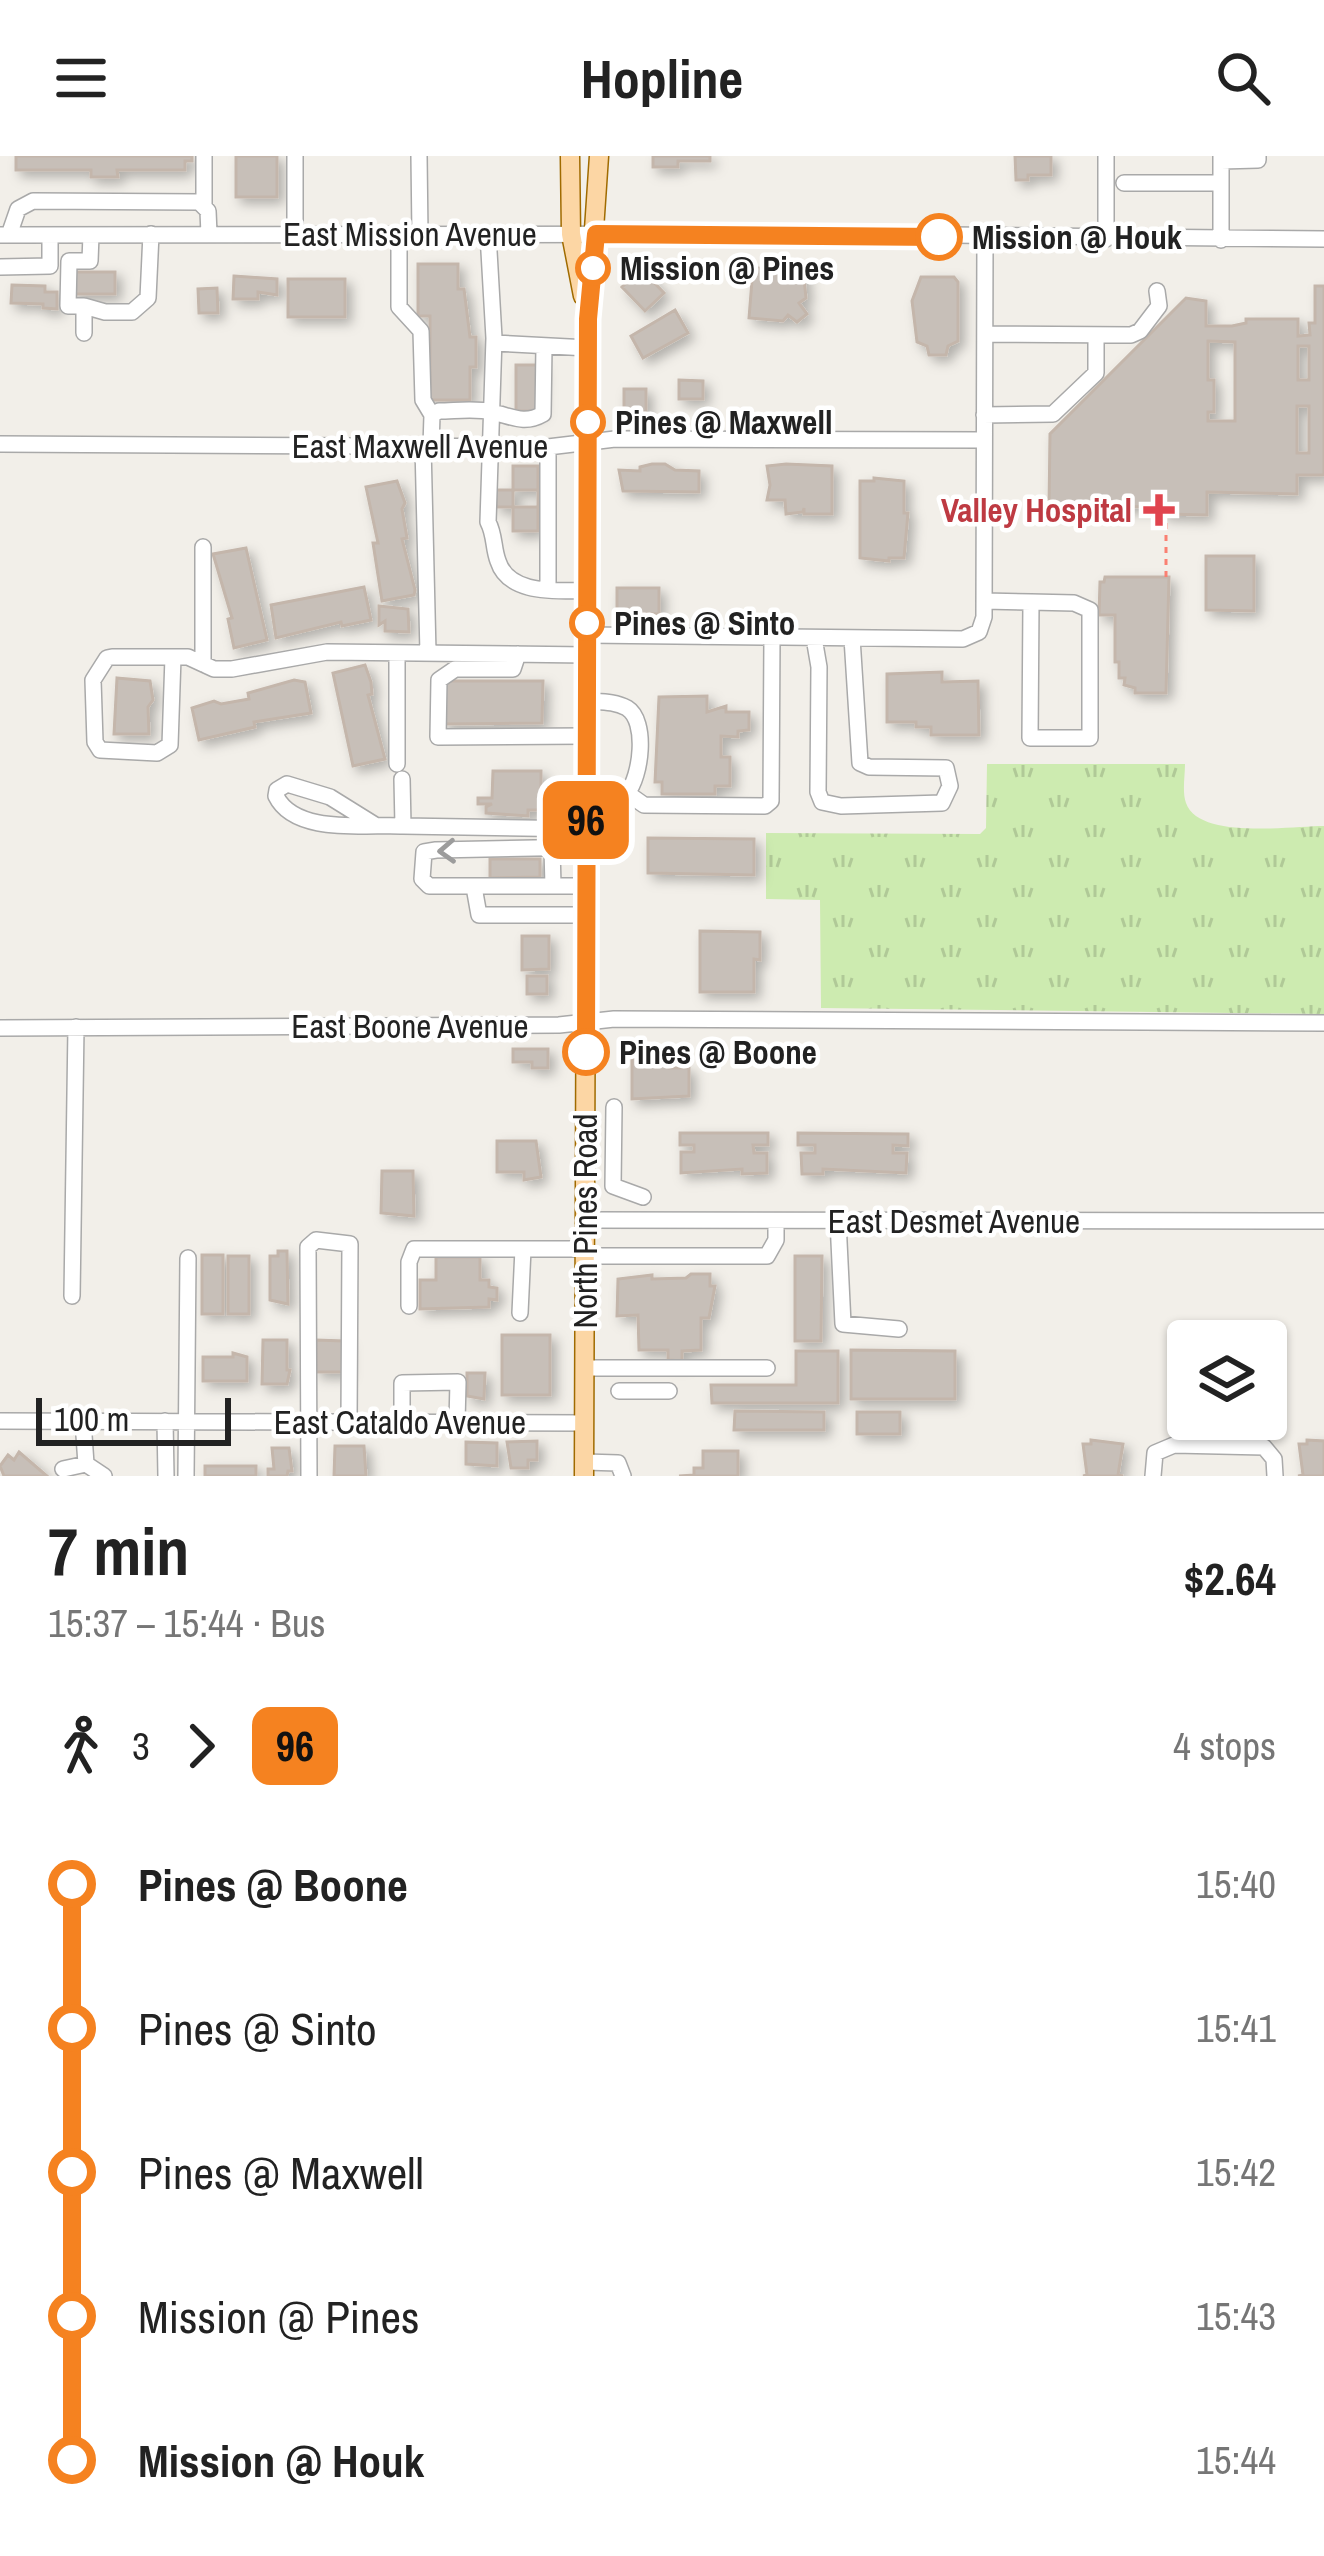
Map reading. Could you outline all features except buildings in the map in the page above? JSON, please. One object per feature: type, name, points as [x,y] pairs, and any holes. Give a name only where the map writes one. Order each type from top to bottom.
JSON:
[{"type":"main road","name":"North Pines Road","points":[[570,156],[571,234],[588,319]]},
{"type":"main road","name":"North Pines Road","points":[[584,1469],[588,319],[599,156]]},
{"type":"street","points":[[204,156],[209,234]]},
{"type":"street","points":[[295,156],[296,234]]},
{"type":"street","points":[[419,156],[420,234]]},
{"type":"street","points":[[1106,156],[1106,239]]},
{"type":"street","points":[[1221,240],[1221,158],[1258,158]]},
{"type":"street","points":[[1124,183],[1221,183]]},
{"type":"street","points":[[4,235],[18,209],[33,201],[205,205]]},
{"type":"street","points":[[91,235],[90,261],[69,261],[68,306],[132,312],[148,298],[151,234]]},
{"type":"street","points":[[399,234],[399,307],[421,332],[423,400],[432,415],[427,446],[428,653]]},
{"type":"street","points":[[488,234],[494,343],[488,522],[498,561],[506,576],[523,585],[587,591]]},
{"type":"street","name":"East Mission Avenue","points":[[4,235],[1324,239]]},
{"type":"street","points":[[0,267],[50,266],[50,235]]},
{"type":"street","points":[[173,657],[170,745],[157,753],[100,750],[95,742],[93,680],[102,660],[173,657],[188,657],[214,669],[232,669],[310,653],[428,653],[455,661],[587,645],[772,637],[963,639],[980,632],[984,602],[985,238]]},
{"type":"street","points":[[985,334],[1131,335],[1140,331],[1159,306],[1157,291]]},
{"type":"street","points":[[84,306],[84,333]]},
{"type":"street","points":[[984,415],[1053,415],[1096,373],[1096,335]]},
{"type":"street","points":[[494,343],[588,348]]},
{"type":"street","points":[[432,415],[439,411],[490,411],[509,419],[543,415],[544,346]]},
{"type":"street","name":"East Maxwell Avenue","points":[[0,444],[548,447],[616,439],[984,440]]},
{"type":"street","points":[[548,447],[548,590]]},
{"type":"street","points":[[202,547],[203,664]]},
{"type":"street","points":[[984,602],[1031,602],[1074,603],[1090,610],[1090,738],[1030,738],[1031,602]]},
{"type":"street","points":[[586,793],[627,793],[644,805],[765,806],[771,801],[772,637]]},
{"type":"street","points":[[814,638],[822,802],[841,806],[942,803],[950,786],[946,768],[860,763],[852,638]]},
{"type":"street","points":[[397,653],[403,826]]},
{"type":"street","points":[[455,661],[439,680],[439,737],[586,736]]},
{"type":"street","points":[[587,701],[613,703],[636,716],[637,777],[627,793]]},
{"type":"street","points":[[375,824],[309,788],[287,784],[277,790],[278,802],[293,816],[375,824],[586,838]]},
{"type":"street","points":[[586,838],[552,848],[424,852],[422,879],[429,886],[586,886]]},
{"type":"street","points":[[552,848],[553,886]]},
{"type":"street","points":[[474,887],[478,915],[586,915]]},
{"type":"street","name":"East Boone Avenue","points":[[0,1028],[587,1021],[1324,1023]]},
{"type":"street","points":[[72,1296],[76,1027]]},
{"type":"street","points":[[614,1107],[613,1186],[643,1196]]},
{"type":"street","name":"East Desmet Avenue","points":[[585,1220],[1324,1221]]},
{"type":"street","points":[[409,1306],[409,1262],[414,1249],[767,1256],[776,1240],[776,1220]]},
{"type":"street","points":[[838,1220],[843,1324],[899,1329]]},
{"type":"street","points":[[309,1476],[308,1247],[316,1240],[350,1244],[349,1422]]},
{"type":"street","points":[[520,1313],[523,1249]]},
{"type":"street","points":[[186,1476],[188,1258]]},
{"type":"street","points":[[584,1368],[767,1368]]},
{"type":"street","points":[[402,1422],[402,1383],[458,1382],[458,1422]]},
{"type":"street","points":[[619,1385],[669,1384]]},
{"type":"street","name":"East Cataldo Avenue","points":[[0,1420],[584,1423]]},
{"type":"street","points":[[83,1421],[86,1464]]},
{"type":"street","points":[[165,1421],[166,1476]]},
{"type":"street","points":[[1153,1476],[1155,1453],[1174,1445],[1264,1447],[1274,1459],[1275,1476]]},
{"type":"street","points":[[584,1469],[618,1462],[623,1476]]},
{"type":"street","points":[[63,1469],[86,1464],[104,1476]]},
{"type":"path","points":[[1166,514],[1166,577]]},
{"type":"green space","points":[[987,764],[1185,764],[1186,803],[1194,815],[1208,822],[1248,828],[1324,826],[1324,1014],[821,1008],[820,900],[766,899],[766,833],[980,834],[986,828]]},
{"type":"bus line","name":"96","points":[[586,1052],[588,319],[596,234],[939,237]]},
{"type":"place","name":"Mission @ Houk","points":[[939,237]]},
{"type":"place","name":"Mission @ Pines","points":[[593,268]]},
{"type":"place","name":"Pines @ Maxwell","points":[[588,422]]},
{"type":"place","name":"Valley Hospital","points":[[1159,510]]},
{"type":"place","name":"Pines @ Sinto","points":[[587,623]]},
{"type":"place","name":"Pines @ Boone","points":[[586,1052]]}]
